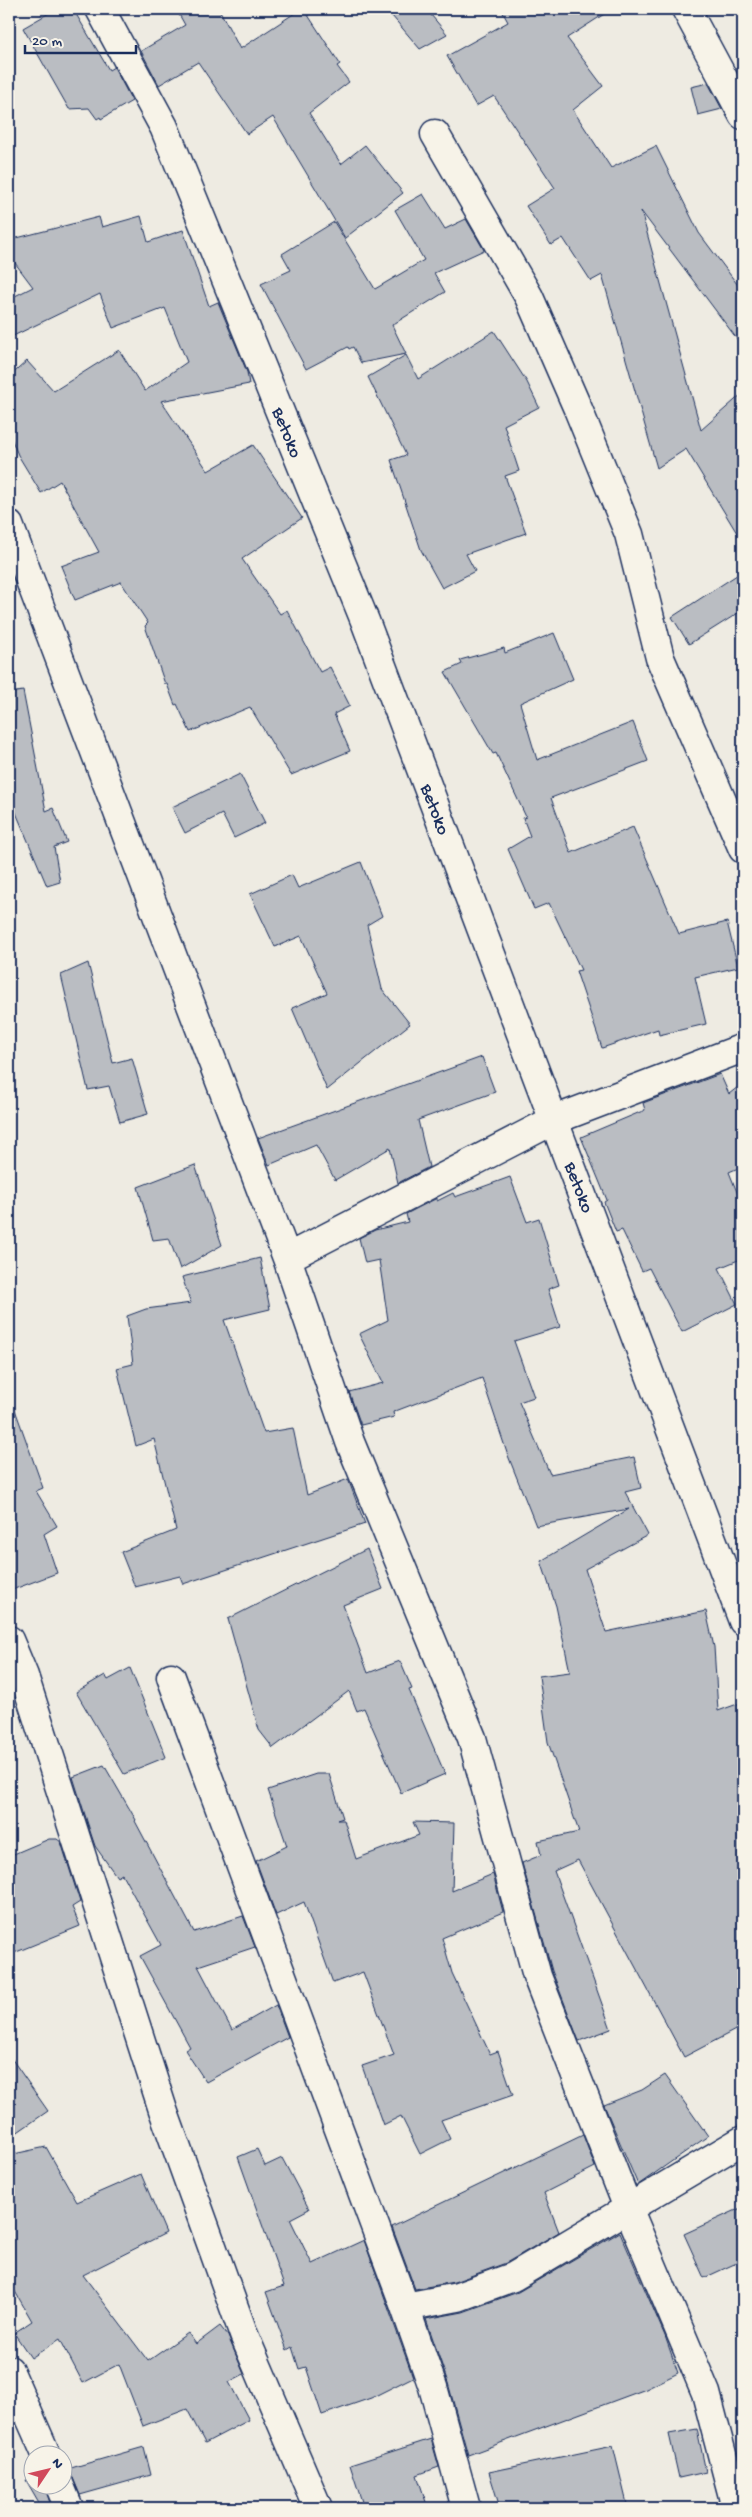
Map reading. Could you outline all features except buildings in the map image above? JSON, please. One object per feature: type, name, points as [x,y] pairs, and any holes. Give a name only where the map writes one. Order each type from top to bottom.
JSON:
[{"type":"street","name":"Betoko","points":[[100,9],[172,145],[364,621],[743,1621]]},
{"type":"street","points":[[686,9],[743,115]]},
{"type":"street","points":[[435,134],[529,297],[578,409],[629,534],[660,658],[743,849]]},
{"type":"street","points":[[9,524],[287,1258],[350,1442],[472,1738],[537,1976],[628,2208],[706,2393],[736,2508]]},
{"type":"street","points":[[287,1258],[554,1120],[743,1048]]},
{"type":"street","points":[[9,1640],[24,1676],[164,2110],[244,2335],[318,2508]]},
{"type":"street","points":[[170,1677],[406,2307],[432,2387],[466,2508]]},
{"type":"street","points":[[406,2307],[458,2297],[513,2277],[743,2140]]},
{"type":"street","points":[[9,2370],[42,2444]]},
{"type":"street","points":[[63,2494],[69,2508]]}]
